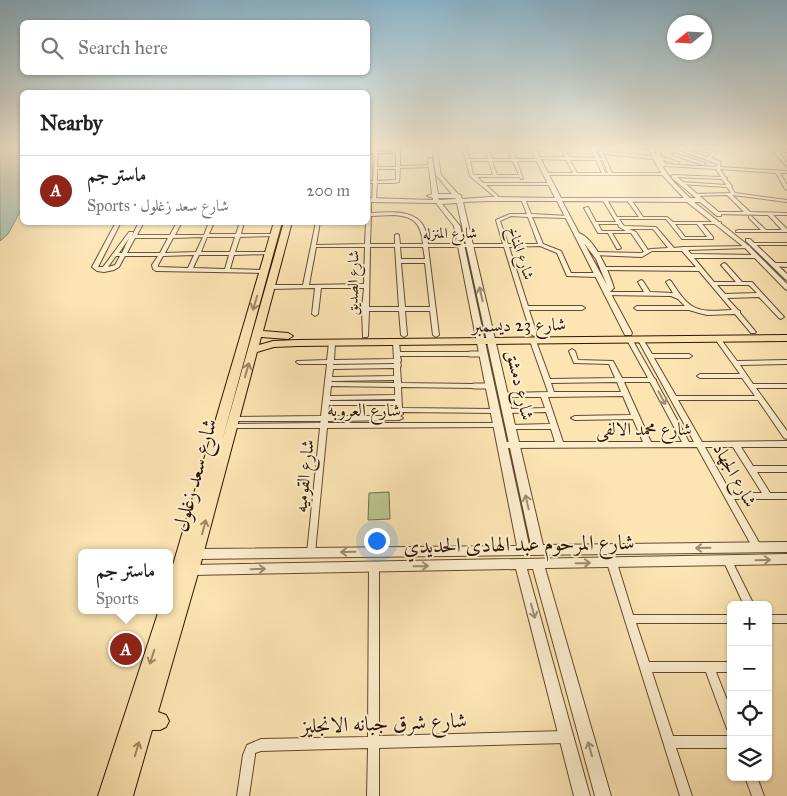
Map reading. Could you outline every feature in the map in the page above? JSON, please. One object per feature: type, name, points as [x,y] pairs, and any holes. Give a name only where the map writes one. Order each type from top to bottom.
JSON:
[{"type":"main road","name":"شارع سعد زغلول","points":[[173,591],[216,464],[233,422],[270,286],[277,225]]},
{"type":"main road","name":"شارع سعد زغلول","points":[[123,796],[153,721],[196,554],[216,464],[264,271],[274,244],[286,225]]},
{"type":"main road","name":"شارع 23 ديسمبر","points":[[629,336],[641,340],[787,331]]},
{"type":"main road","name":"شارع 23 ديسمبر","points":[[257,333],[284,340],[332,342],[400,339],[629,336],[682,336],[718,339],[787,338]]},
{"type":"main road","name":"شارع 23 ديسمبر","points":[[252,350],[284,340],[365,336],[400,339],[436,335],[485,338]]},
{"type":"main road","points":[[108,796],[165,614]]},
{"type":"street","name":"شارع الصديق","points":[[371,199],[375,183]]},
{"type":"street","name":"شارع دمشق","points":[[434,183],[436,199],[456,224],[485,338],[507,411],[538,557],[603,796]]},
{"type":"street","name":"شارع دمشق","points":[[446,183],[458,198],[470,245],[485,338],[483,354],[524,550]]},
{"type":"street","points":[[675,183],[688,200],[738,231],[756,256],[787,288]]},
{"type":"street","points":[[728,183],[732,196],[778,244]]},
{"type":"street","points":[[481,184],[496,197]]},
{"type":"street","points":[[481,184],[550,184],[575,233],[600,272]]},
{"type":"street","points":[[681,184],[730,186]]},
{"type":"street","points":[[681,184],[787,278]]},
{"type":"street","points":[[458,198],[523,199],[694,195],[732,196],[787,202]]},
{"type":"street","points":[[371,199],[496,197],[700,200],[732,196]]},
{"type":"street","points":[[523,199],[541,245],[558,252],[569,275],[600,272],[701,269]]},
{"type":"street","points":[[604,199],[623,227],[632,232],[647,252]]},
{"type":"street","points":[[628,199],[645,227]]},
{"type":"street","points":[[586,208],[600,232],[632,232]]},
{"type":"street","points":[[370,214],[407,214],[414,216],[422,228],[436,335]]},
{"type":"street","name":"شارع المناخ","points":[[560,445],[549,410],[547,381],[498,220],[510,215],[568,217]]},
{"type":"street","points":[[672,223],[698,223],[719,218],[750,215],[787,215]]},
{"type":"street","points":[[769,215],[787,231]]},
{"type":"street","points":[[595,223],[640,218],[667,218],[684,238],[710,238],[698,223]]},
{"type":"street","points":[[117,225],[95,266],[97,269],[114,268],[124,254],[131,237],[139,225]]},
{"type":"street","points":[[178,225],[155,265],[156,270],[264,271]]},
{"type":"street","points":[[190,270],[211,225]]},
{"type":"street","points":[[227,271],[241,225]]},
{"type":"street","points":[[306,286],[318,225]]},
{"type":"street","name":"شارع الصديق","points":[[365,336],[368,225]]},
{"type":"street","points":[[623,227],[655,228],[672,249]]},
{"type":"street","points":[[738,231],[787,231]]},
{"type":"street","points":[[609,232],[619,248]]},
{"type":"street","points":[[575,233],[588,243],[595,254],[607,293],[629,336]]},
{"type":"street","points":[[397,235],[400,302],[403,309],[398,361],[399,410]]},
{"type":"street","points":[[104,270],[124,242],[131,237],[238,236],[274,244]]},
{"type":"street","points":[[107,244],[124,242]]},
{"type":"street","points":[[115,255],[232,254],[274,244]]},
{"type":"street","points":[[595,254],[642,255],[647,252],[683,248],[787,244]]},
{"type":"street","name":"شارع المنزله","points":[[314,246],[541,245]]},
{"type":"street","points":[[683,248],[712,284],[725,296],[753,332]]},
{"type":"street","points":[[690,256],[756,256]]},
{"type":"street","points":[[398,261],[427,261]]},
{"type":"street","points":[[724,264],[740,283]]},
{"type":"street","points":[[774,265],[787,265]]},
{"type":"street","points":[[641,282],[648,294]]},
{"type":"street","points":[[669,282],[678,296],[690,308]]},
{"type":"street","points":[[712,284],[750,283],[781,317]]},
{"type":"street","points":[[270,286],[366,286]]},
{"type":"street","points":[[315,314],[318,286]]},
{"type":"street","points":[[607,293],[678,296]]},
{"type":"street","points":[[725,296],[761,296]]},
{"type":"street","points":[[526,308],[582,308]]},
{"type":"street","points":[[637,308],[690,308],[701,312],[738,312]]},
{"type":"street","points":[[365,309],[433,309]]},
{"type":"street","name":"شارع الجهاد","points":[[629,336],[688,444]]},
{"type":"street","points":[[718,339],[787,436]]},
{"type":"street","name":"شارع الجهاد","points":[[641,340],[652,356],[757,547]]},
{"type":"street","name":"شارع القوميه","points":[[311,553],[332,342]]},
{"type":"street","points":[[572,351],[576,362],[611,362],[648,444]]},
{"type":"street","points":[[299,362],[331,365],[483,354]]},
{"type":"street","points":[[652,356],[689,356]]},
{"type":"street","points":[[735,363],[787,362]]},
{"type":"street","points":[[700,376],[745,376]]},
{"type":"street","points":[[547,381],[653,380]]},
{"type":"street","points":[[329,382],[398,382],[489,386]]},
{"type":"street","points":[[752,386],[786,387]]},
{"type":"street","points":[[503,395],[625,394]]},
{"type":"street","points":[[675,398],[760,398]]},
{"type":"street","points":[[327,400],[399,410],[494,411]]},
{"type":"street","name":"شارع العروبه","points":[[233,422],[325,421],[399,410],[497,424]]},
{"type":"street","points":[[507,411],[549,410]]},
{"type":"street","points":[[575,418],[636,417]]},
{"type":"street","points":[[510,428],[554,426]]},
{"type":"street","points":[[735,444],[768,496]]},
{"type":"street","name":"شارع محمد الالفى","points":[[502,445],[787,444]]},
{"type":"street","points":[[751,469],[787,469]]},
{"type":"street","points":[[729,496],[787,496]]},
{"type":"street","name":"شارع المرحوم عبد الهادى الحديدي","points":[[192,570],[520,564],[538,557],[787,547]]},
{"type":"street","name":"شارع المرحوم عبد الهادى الحديدي","points":[[196,554],[524,550],[538,557],[612,563],[787,559]]},
{"type":"street","points":[[448,551],[447,561],[452,565]]},
{"type":"street","points":[[727,560],[747,601]]},
{"type":"street","points":[[612,563],[686,796]]},
{"type":"street","points":[[520,564],[582,796]]},
{"type":"street","points":[[373,796],[374,566]]},
{"type":"street","points":[[630,619],[727,619]]},
{"type":"street","points":[[772,619],[787,619]]},
{"type":"street","points":[[645,667],[727,667]]},
{"type":"street","points":[[709,667],[727,714]]},
{"type":"street","name":"شارع شرق جبانه الانجليز","points":[[243,796],[249,755],[256,746],[566,736]]},
{"type":"street","points":[[669,742],[727,742]]},
{"type":"street","points":[[752,781],[758,796]]},
{"type":"green space","points":[[389,492],[390,519],[368,520],[369,493]]},
{"type":"shaded area","points":[[0,183],[20,183],[20,212],[8,234],[0,241]]},
{"type":"place","name":"ماستر جم","points":[[126,649]]}]
